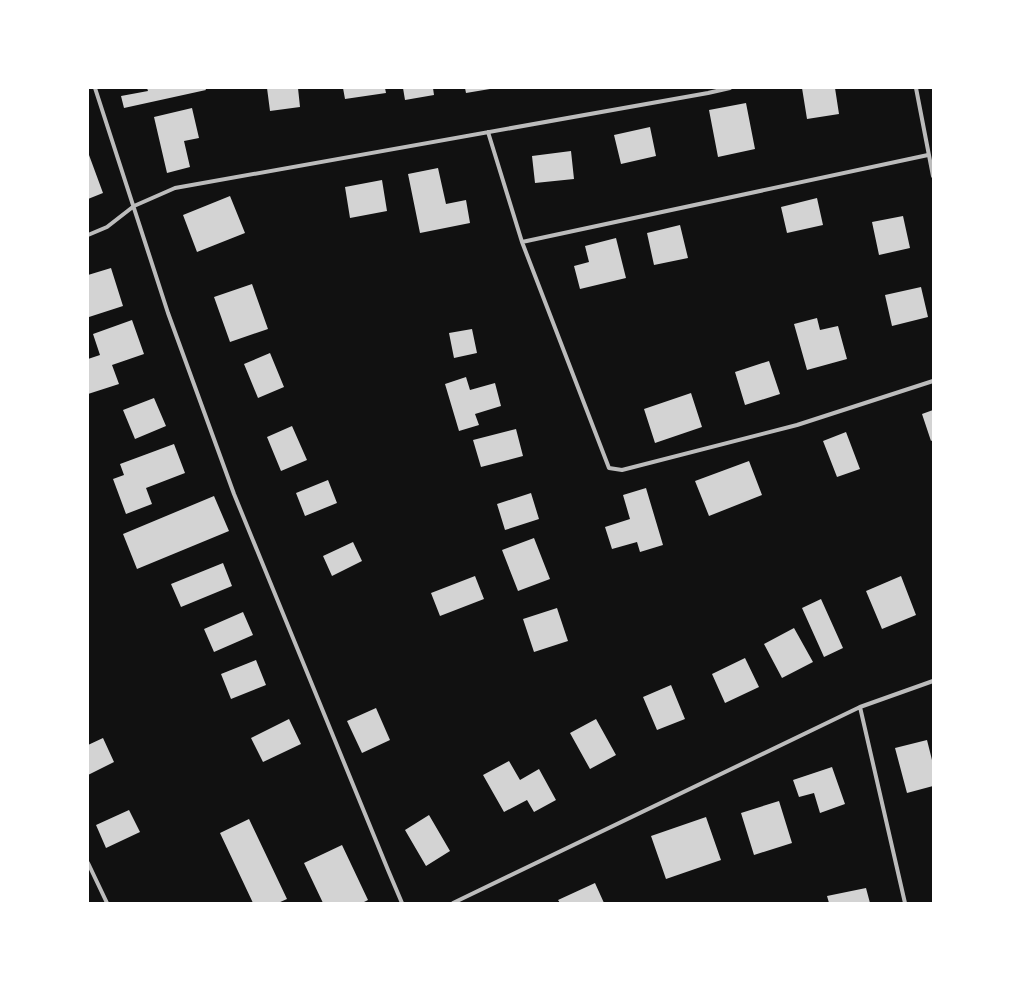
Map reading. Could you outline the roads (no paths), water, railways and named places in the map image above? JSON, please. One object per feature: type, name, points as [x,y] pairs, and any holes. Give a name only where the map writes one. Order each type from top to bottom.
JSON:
[{"type":"street","points":[[95,88],[168,314],[234,494],[402,903]]},
{"type":"street","points":[[88,235],[107,227],[134,206],[175,188],[730,88]]},
{"type":"street","points":[[916,88],[933,176]]},
{"type":"street","points":[[488,132],[522,242],[609,468],[622,470],[797,425],[933,381]]},
{"type":"street","points":[[522,242],[928,155]]},
{"type":"street","points":[[453,903],[860,707],[933,681]]},
{"type":"street","points":[[860,707],[906,903]]},
{"type":"street","points":[[88,863],[107,903]]}]
